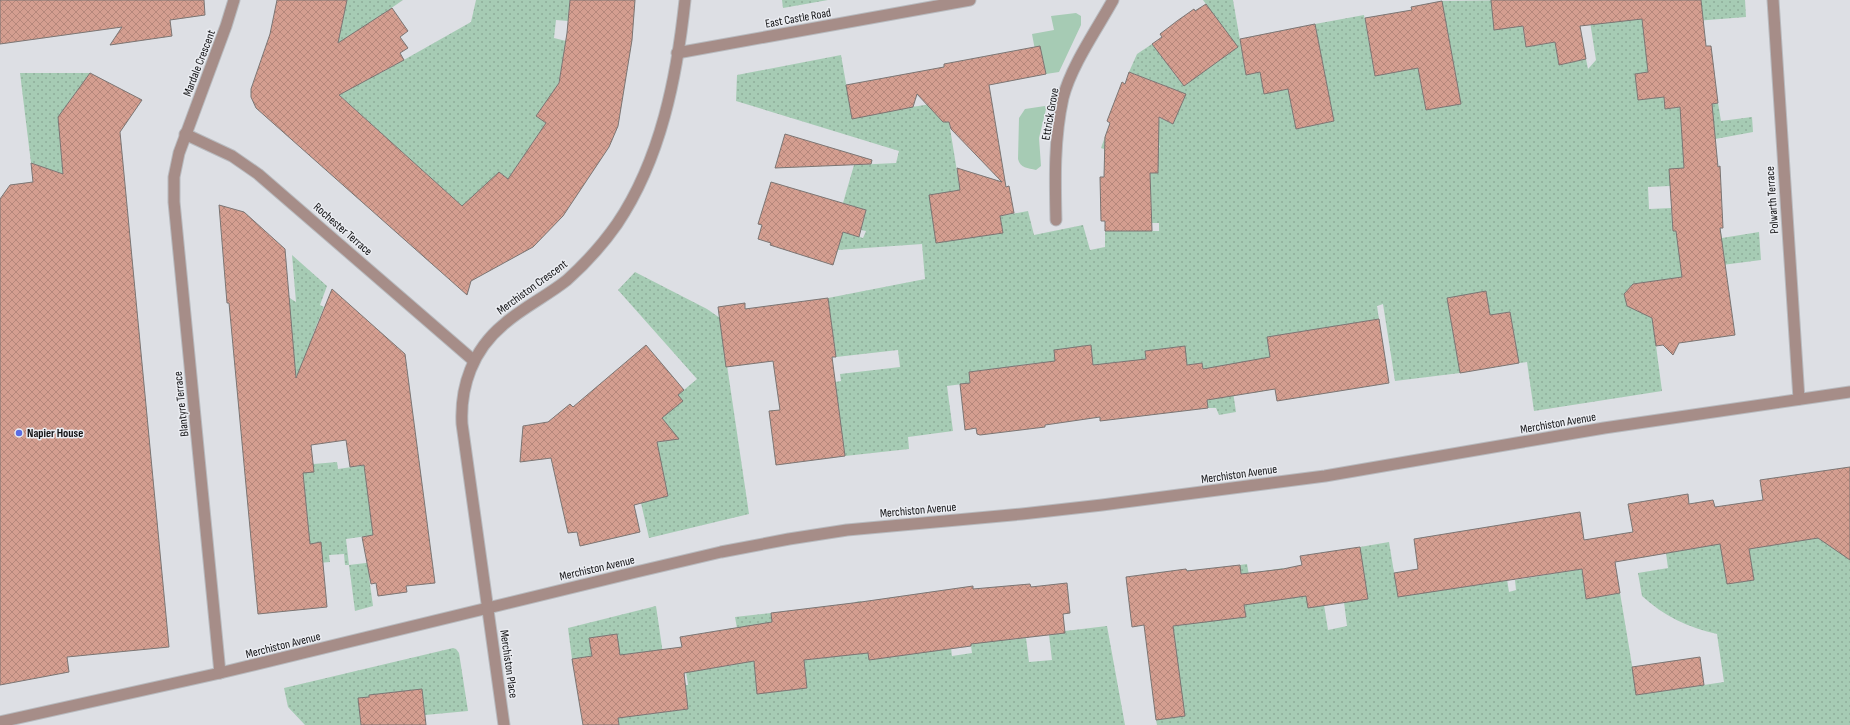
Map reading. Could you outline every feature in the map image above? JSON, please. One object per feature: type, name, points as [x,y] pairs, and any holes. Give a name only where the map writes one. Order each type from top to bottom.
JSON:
[{"type":"street","name":"Mardale Crescent","points":[[185,134],[226,26],[234,0]]},
{"type":"street","name":"Merchiston Crescent","points":[[489,607],[462,414],[464,392],[473,360],[489,338],[503,324],[567,280],[593,256],[617,224],[636,192],[651,159],[668,99],[678,53],[685,0]]},
{"type":"street","name":"East Castle Road","points":[[678,53],[970,0]]},
{"type":"street","name":"Ettrick Grove","points":[[1056,220],[1056,148],[1063,97],[1078,64],[1113,0]]},
{"type":"street","name":"Polwarth Terrace","points":[[1773,0],[1798,399]]},
{"type":"street","name":"Rochester Terrace","points":[[185,134],[232,156],[258,174],[473,360]]},
{"type":"street","name":"Blantyre Terrace","points":[[185,134],[174,177],[174,202],[220,673]]},
{"type":"street","name":"Merchiston Avenue","points":[[0,722],[220,673],[489,607],[721,552],[789,538],[847,530],[1022,514],[1325,476],[1604,428],[1850,392]]},
{"type":"street","name":"Merchiston Place","points":[[489,607],[504,725]]},
{"type":"green space","points":[[347,0],[403,0],[377,18],[379,74],[471,22],[476,0],[570,0],[568,21],[556,20],[554,38],[566,41],[555,103],[548,99],[537,116],[546,123],[508,179],[499,172],[461,211],[445,211],[445,191],[336,92],[338,43]]},
{"type":"green space","points":[[782,0],[828,0],[783,8]]},
{"type":"green space","points":[[1203,0],[1233,0],[1246,75],[1260,72],[1264,94],[1288,89],[1296,129],[1334,121],[1315,24],[1364,15],[1375,76],[1418,68],[1426,110],[1461,104],[1442,1],[1518,0],[1526,47],[1555,42],[1559,65],[1586,59],[1588,69],[1596,60],[1588,9],[1642,19],[1649,72],[1635,74],[1638,100],[1664,97],[1666,109],[1718,103],[1721,121],[1752,117],[1753,132],[1683,145],[1684,168],[1670,186],[1648,187],[1649,209],[1671,208],[1673,231],[1720,228],[1722,238],[1759,232],[1761,260],[1699,268],[1682,277],[1633,284],[1624,294],[1651,308],[1662,391],[1534,411],[1527,362],[1519,363],[1510,312],[1490,315],[1486,292],[1447,298],[1460,373],[1395,381],[1383,304],[1377,306],[1379,319],[1267,337],[1275,389],[1253,393],[1248,362],[1229,365],[1236,412],[1219,415],[1216,408],[1208,408],[1202,363],[1187,365],[1184,346],[1145,351],[1151,407],[1131,409],[1124,361],[1105,364],[1107,385],[1096,387],[1091,345],[1054,350],[1056,364],[1037,363],[969,372],[970,383],[947,386],[953,431],[908,437],[909,449],[845,456],[835,382],[841,381],[840,374],[900,367],[898,350],[836,357],[828,298],[925,279],[922,244],[837,250],[841,239],[832,236],[837,223],[844,232],[863,238],[866,231],[861,230],[866,210],[843,203],[854,165],[896,163],[899,151],[736,101],[737,75],[841,55],[851,112],[912,107],[937,103],[939,117],[944,122],[949,122],[960,190],[1003,232],[1000,216],[1028,211],[1034,235],[1083,225],[1090,250],[1105,247],[1105,231],[1159,231],[1159,223],[1152,223],[1150,173],[1158,173],[1158,164],[1104,165],[1104,149],[1101,148],[1106,134],[1156,154],[1160,146],[1151,142],[1160,118],[1173,124],[1182,102],[1179,92],[1129,72],[1137,54],[1152,44],[1179,80],[1186,85],[1232,40]]},
{"type":"green space","points":[[1701,0],[1745,0],[1746,17],[1695,21]]},
{"type":"green space","points":[[1076,13],[1081,16],[1081,25],[1059,72],[1046,74],[1043,60],[1037,61],[1032,34],[1054,30],[1051,16]]},
{"type":"green space","points":[[20,73],[90,73],[58,118],[63,174],[31,163]]},
{"type":"green space","points":[[1045,106],[1046,109],[1039,138],[1041,166],[1036,170],[1022,166],[1018,159],[1019,118],[1025,109]]},
{"type":"green space","points":[[292,255],[327,286],[320,305],[324,307],[313,334],[325,386],[294,375],[288,297],[296,302]]},
{"type":"green space","points":[[635,272],[707,309],[720,318],[749,514],[649,538],[641,503],[668,496],[665,481],[638,446],[678,439],[662,418],[682,401],[678,395],[697,379],[618,290]]},
{"type":"green space","points":[[337,462],[338,469],[365,465],[374,535],[346,539],[349,565],[345,565],[344,554],[329,555],[330,562],[318,563],[312,569],[302,465]]},
{"type":"green space","points":[[1719,533],[1727,584],[1754,580],[1749,549],[1828,536],[1850,554],[1850,725],[1157,725],[1156,720],[1173,626],[1194,623],[1187,571],[1194,570],[1200,622],[1246,617],[1240,565],[1247,564],[1254,603],[1269,601],[1265,571],[1283,568],[1280,574],[1324,605],[1328,630],[1347,626],[1344,602],[1368,599],[1360,547],[1389,542],[1398,597],[1499,581],[1503,554],[1509,592],[1516,590],[1515,580],[1582,569],[1586,599],[1620,593],[1637,695],[1724,682],[1717,634],[1676,620],[1650,603],[1642,596],[1638,573],[1668,568],[1666,553],[1697,548]]},
{"type":"green space","points":[[374,562],[369,577],[373,606],[355,611],[349,565]]},
{"type":"green space","points":[[861,601],[869,660],[951,648],[952,656],[972,653],[968,622],[1008,640],[1026,638],[1029,662],[1052,660],[1049,635],[1065,633],[1065,631],[1107,626],[1125,725],[619,725],[618,714],[644,715],[688,709],[685,685],[688,685],[686,672],[733,665],[727,629],[737,628],[735,617],[771,613],[777,663],[789,669],[755,673],[757,694],[807,688],[804,660],[840,656],[857,617],[855,602]]},
{"type":"green space","points":[[656,606],[663,654],[636,653],[606,657],[604,644],[618,642],[617,634],[589,638],[592,656],[572,659],[568,628]]},
{"type":"green space","points":[[453,648],[459,653],[468,711],[425,715],[422,689],[370,695],[369,697],[358,698],[361,725],[305,725],[288,707],[284,688]]},
{"type":"building","points":[[0,0],[204,0],[205,15],[170,20],[172,36],[110,45],[122,27],[0,44]]},
{"type":"building","points":[[277,0],[347,0],[338,43],[392,8],[408,31],[400,37],[408,48],[400,53],[404,60],[339,95],[462,206],[499,172],[508,179],[546,123],[536,116],[559,83],[567,33],[570,0],[635,0],[632,40],[618,126],[609,147],[563,216],[533,247],[471,281],[467,295],[256,108],[251,97],[251,89],[270,34]]},
{"type":"building","points":[[1491,0],[1701,0],[1706,46],[1711,46],[1718,103],[1712,104],[1718,167],[1720,166],[1723,228],[1720,228],[1735,335],[1679,343],[1673,355],[1663,345],[1656,346],[1652,318],[1627,306],[1624,294],[1633,284],[1682,277],[1676,231],[1673,231],[1669,169],[1684,168],[1680,107],[1665,109],[1664,97],[1638,100],[1635,74],[1648,72],[1642,19],[1580,26],[1586,59],[1559,65],[1555,42],[1526,47],[1523,26],[1494,30]]},
{"type":"building","points":[[1442,1],[1461,104],[1426,110],[1418,68],[1375,76],[1365,18],[1412,10],[1411,7]]},
{"type":"building","points":[[1206,4],[1238,47],[1184,86],[1152,44],[1162,37],[1160,34],[1177,21],[1194,9],[1195,11]]},
{"type":"building","points":[[1315,24],[1334,121],[1296,129],[1288,89],[1264,94],[1260,72],[1246,75],[1240,39]]},
{"type":"building","points":[[1040,46],[1046,74],[989,85],[1006,187],[1009,186],[1014,213],[1000,216],[1003,233],[936,243],[929,195],[960,190],[957,168],[1002,182],[951,129],[949,122],[943,122],[917,94],[913,107],[852,119],[846,85],[944,67],[944,64]]},
{"type":"building","points":[[1129,72],[1186,94],[1173,124],[1159,117],[1158,173],[1150,173],[1152,231],[1105,231],[1105,221],[1101,221],[1100,177],[1104,177],[1105,137],[1110,123],[1107,121],[1122,82],[1125,84]]},
{"type":"building","points":[[90,73],[142,100],[120,132],[169,647],[67,657],[69,672],[0,685],[0,199],[10,185],[33,182],[31,163],[63,174],[58,117]]},
{"type":"building","points":[[785,134],[872,160],[871,164],[775,168]]},
{"type":"building","points":[[771,182],[866,210],[859,237],[843,232],[833,265],[770,245],[771,243],[758,239],[762,225],[758,224]]},
{"type":"building","points":[[219,205],[244,212],[285,249],[296,378],[332,289],[405,354],[435,583],[406,586],[407,592],[378,596],[376,583],[371,584],[362,537],[373,535],[364,465],[350,467],[346,440],[311,445],[314,472],[303,473],[310,544],[321,542],[327,607],[258,614],[229,303],[227,303]]},
{"type":"building","points":[[1486,291],[1490,315],[1510,312],[1519,363],[1460,373],[1447,298]]},
{"type":"building","points":[[828,298],[836,357],[832,357],[845,456],[776,465],[769,411],[780,410],[773,361],[726,367],[718,307],[745,303],[745,309]]},
{"type":"building","points":[[1379,319],[1389,383],[1277,401],[1275,389],[1207,400],[1208,408],[1100,421],[1100,417],[1045,425],[1045,427],[980,435],[977,434],[976,428],[965,430],[960,384],[970,383],[969,372],[1055,361],[1054,350],[1091,345],[1093,365],[1146,359],[1145,351],[1185,346],[1187,365],[1202,363],[1203,369],[1270,357],[1267,337]]},
{"type":"building","points":[[646,345],[684,390],[678,395],[683,401],[662,418],[679,439],[657,442],[668,496],[634,505],[640,532],[580,546],[577,532],[568,533],[551,458],[520,462],[523,426],[548,422],[570,404],[573,407]]},
{"type":"building","points":[[1850,467],[1850,560],[1818,538],[1749,549],[1754,580],[1727,584],[1720,544],[1615,562],[1620,593],[1586,599],[1582,569],[1398,597],[1394,573],[1418,569],[1414,539],[1580,512],[1584,540],[1633,532],[1628,504],[1688,494],[1689,504],[1713,500],[1715,507],[1763,500],[1760,480]]},
{"type":"building","points":[[1360,547],[1368,599],[1308,608],[1306,596],[1244,605],[1246,617],[1173,626],[1185,716],[1156,720],[1144,625],[1132,627],[1126,577],[1186,569],[1187,571],[1240,565],[1241,574],[1283,569],[1302,565],[1300,556]]},
{"type":"building","points":[[1067,583],[1070,613],[1063,614],[1065,633],[971,644],[971,646],[869,660],[868,653],[804,660],[807,688],[757,694],[754,661],[684,673],[688,709],[618,718],[619,725],[583,725],[572,659],[592,656],[589,638],[617,634],[620,655],[682,647],[680,637],[772,622],[771,613],[973,586],[973,589],[1030,584],[1031,587]]},
{"type":"building","points":[[1700,657],[1704,685],[1636,695],[1632,667]]},
{"type":"building","points":[[422,689],[426,725],[361,725],[358,698],[369,697],[369,695]]},
{"type":"place","name":"Napier House","points":[[19,433]]}]
